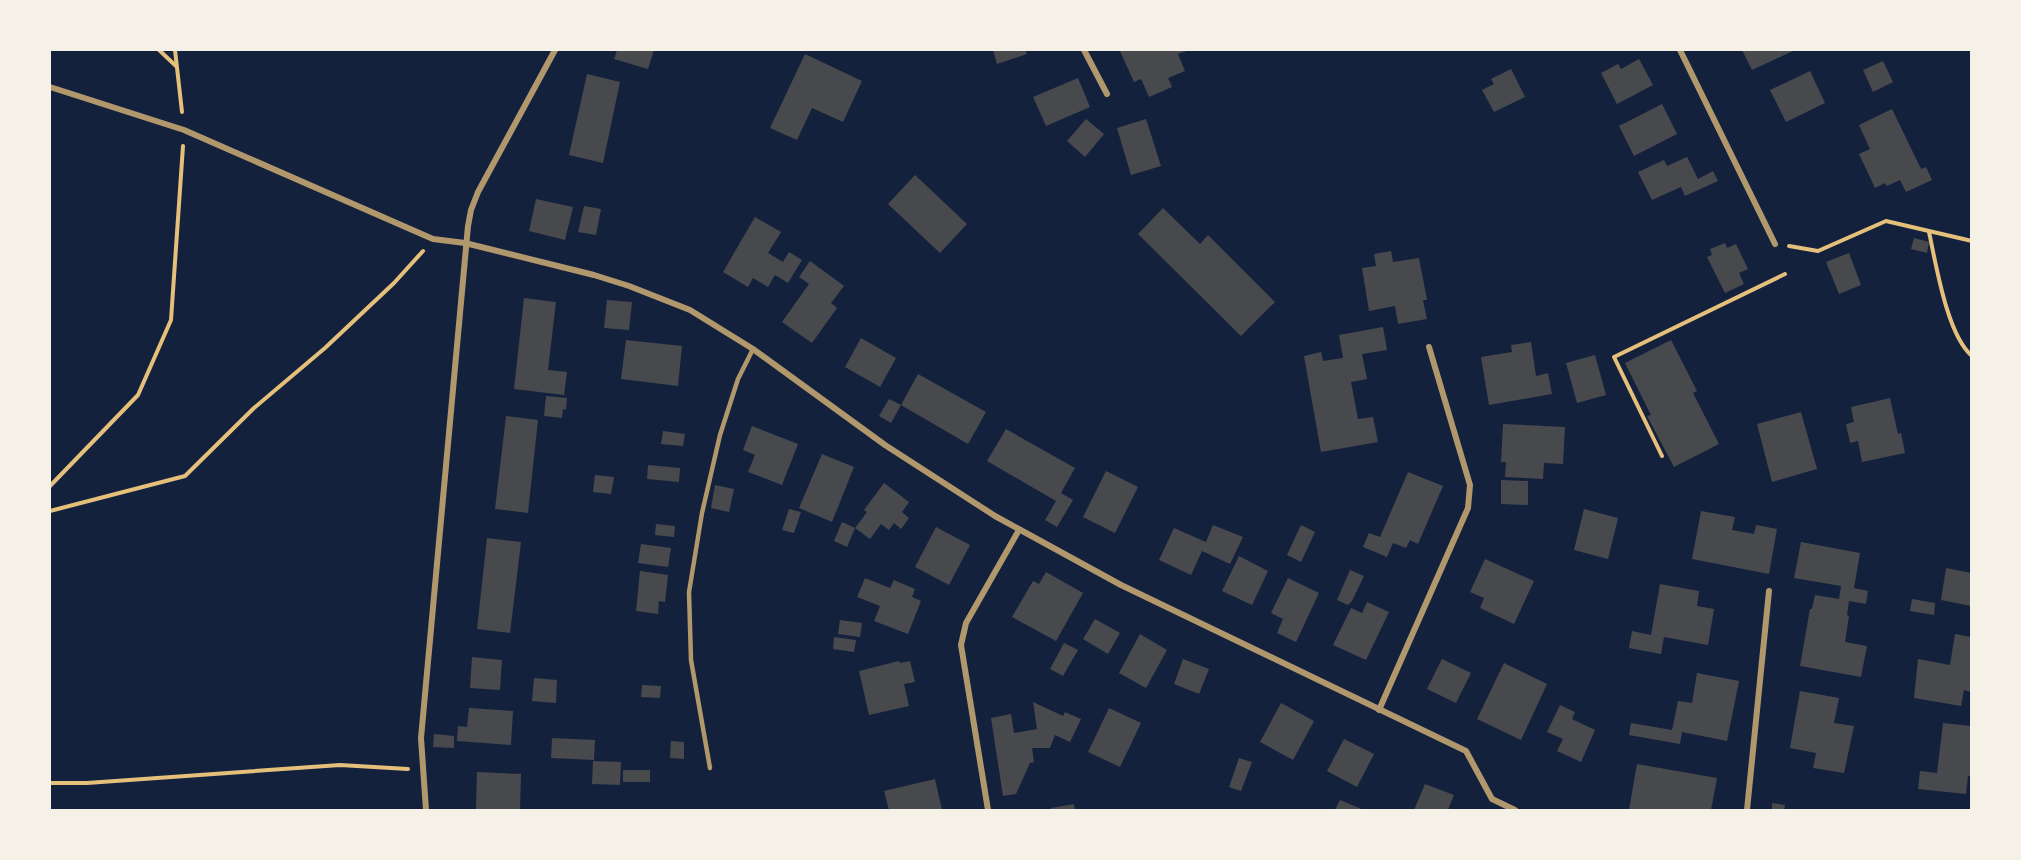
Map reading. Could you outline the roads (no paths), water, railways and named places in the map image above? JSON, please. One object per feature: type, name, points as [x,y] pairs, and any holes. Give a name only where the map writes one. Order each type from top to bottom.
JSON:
[{"type":"street","points":[[426,810],[421,738],[465,243],[471,210],[478,192],[555,50]]},
{"type":"street","points":[[1084,50],[1107,94]]},
{"type":"street","points":[[1680,50],[1774,244]]},
{"type":"street","points":[[50,87],[184,130],[433,239],[465,243],[594,275],[690,310],[753,349],[939,482],[1019,530],[1120,585],[1466,751],[1492,799],[1515,810]]},
{"type":"street","points":[[1379,710],[1470,499],[1470,485],[1429,347]]},
{"type":"street","points":[[987,810],[961,645],[966,623],[1019,530]]},
{"type":"street","points":[[1747,810],[1769,591]]},
{"type":"lane","points":[[710,768],[691,660],[689,592],[702,513],[720,435],[738,379],[753,349]]}]
